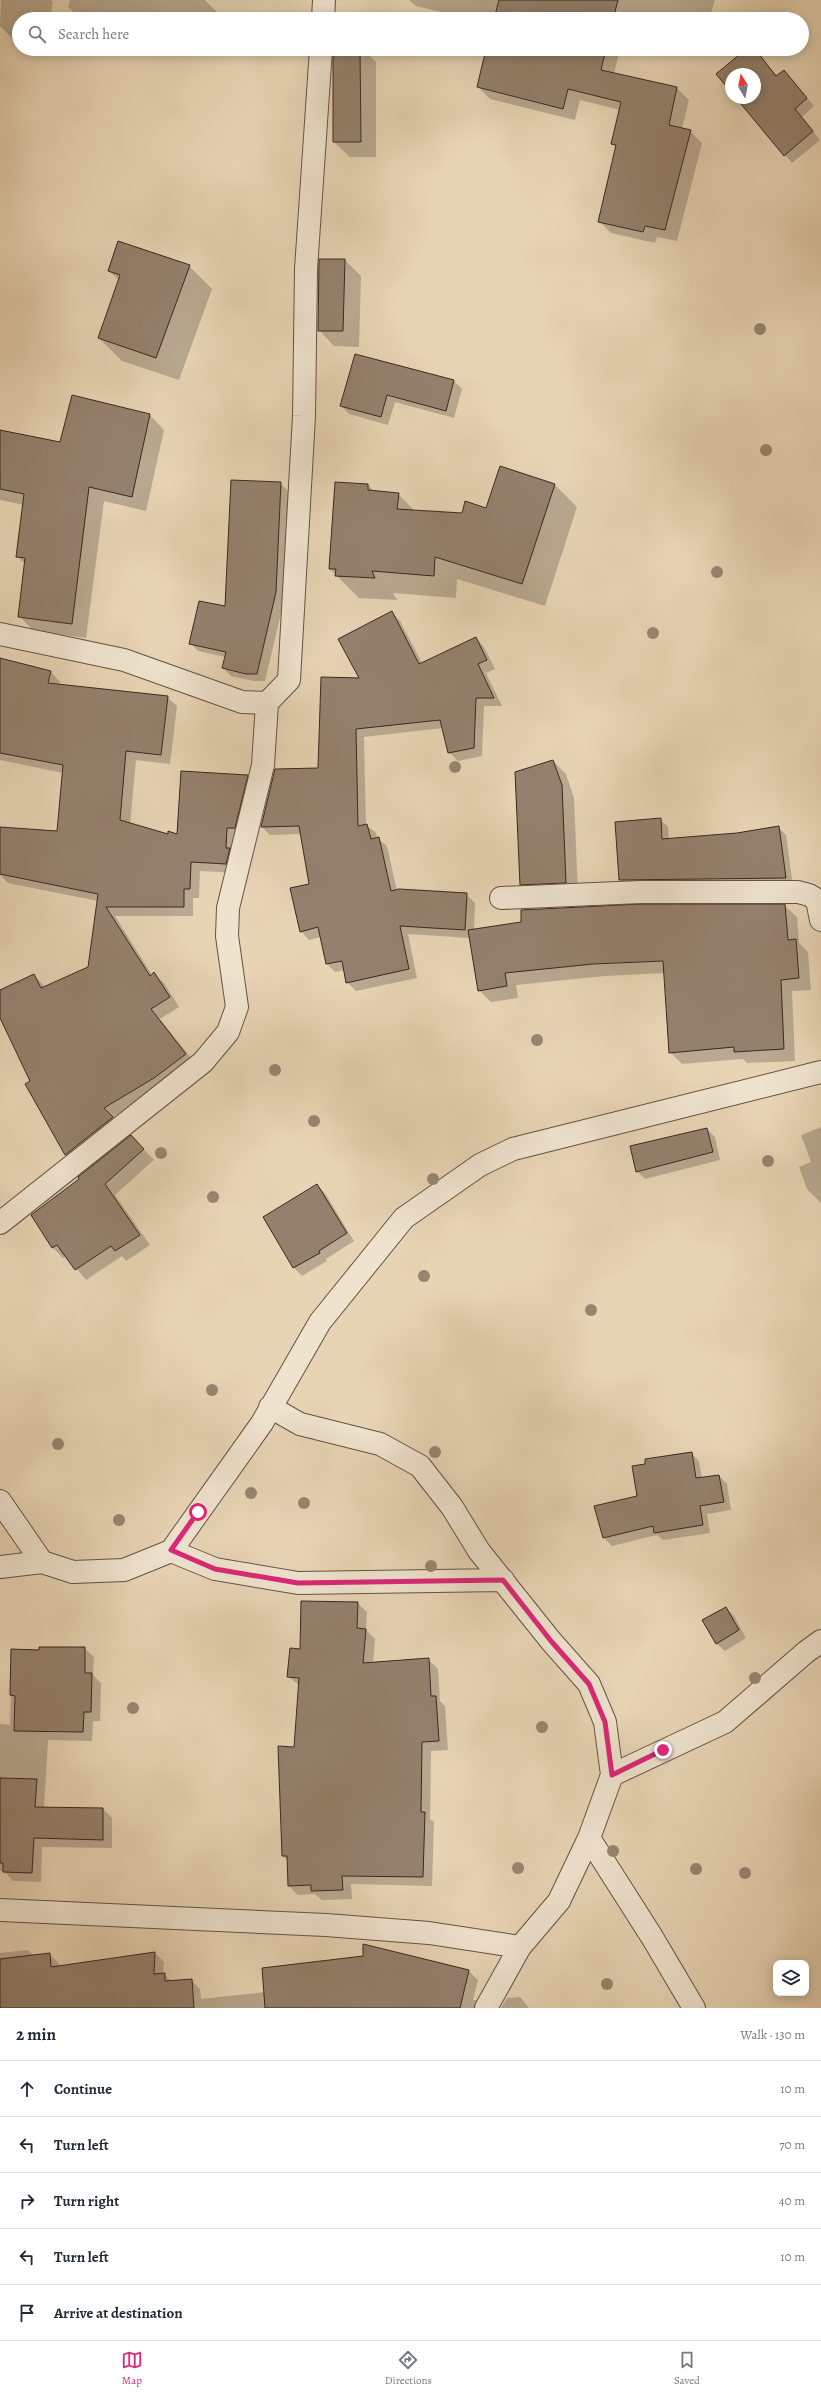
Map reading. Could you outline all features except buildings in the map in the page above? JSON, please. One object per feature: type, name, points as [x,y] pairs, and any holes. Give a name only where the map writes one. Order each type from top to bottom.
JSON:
[{"type":"street","points":[[323,12],[324,0]]},
{"type":"street","points":[[0,1222],[203,1062],[228,1032],[237,1007],[227,936],[228,908],[263,764],[267,703],[289,680],[304,416],[306,268],[321,56]]},
{"type":"street","points":[[0,634],[124,660],[242,702],[267,703]]},
{"type":"street","points":[[501,898],[641,892],[798,892],[809,895],[817,900],[821,920]]},
{"type":"street","points":[[0,1567],[42,1562],[73,1572],[124,1570],[171,1550],[262,1423],[320,1322],[404,1218],[480,1165],[513,1149],[821,1072]]},
{"type":"street","points":[[270,1407],[300,1424],[380,1444],[420,1466],[452,1507],[479,1551],[551,1641],[589,1684],[605,1722],[612,1775],[589,1838],[559,1901],[520,1947],[486,2008]]},
{"type":"street","points":[[0,1501],[42,1562]]},
{"type":"street","points":[[171,1550],[215,1569],[298,1583],[503,1580]]},
{"type":"street","points":[[612,1775],[725,1722],[806,1652],[821,1641]]},
{"type":"street","points":[[589,1838],[652,1937],[694,2008]]},
{"type":"street","points":[[0,1910],[326,1926],[429,1934],[520,1947]]},
{"type":"route","points":[[198,1512],[171,1550],[215,1569],[248,1576],[298,1583],[503,1580],[551,1641],[589,1684],[605,1722],[612,1775],[663,1750]]}]
